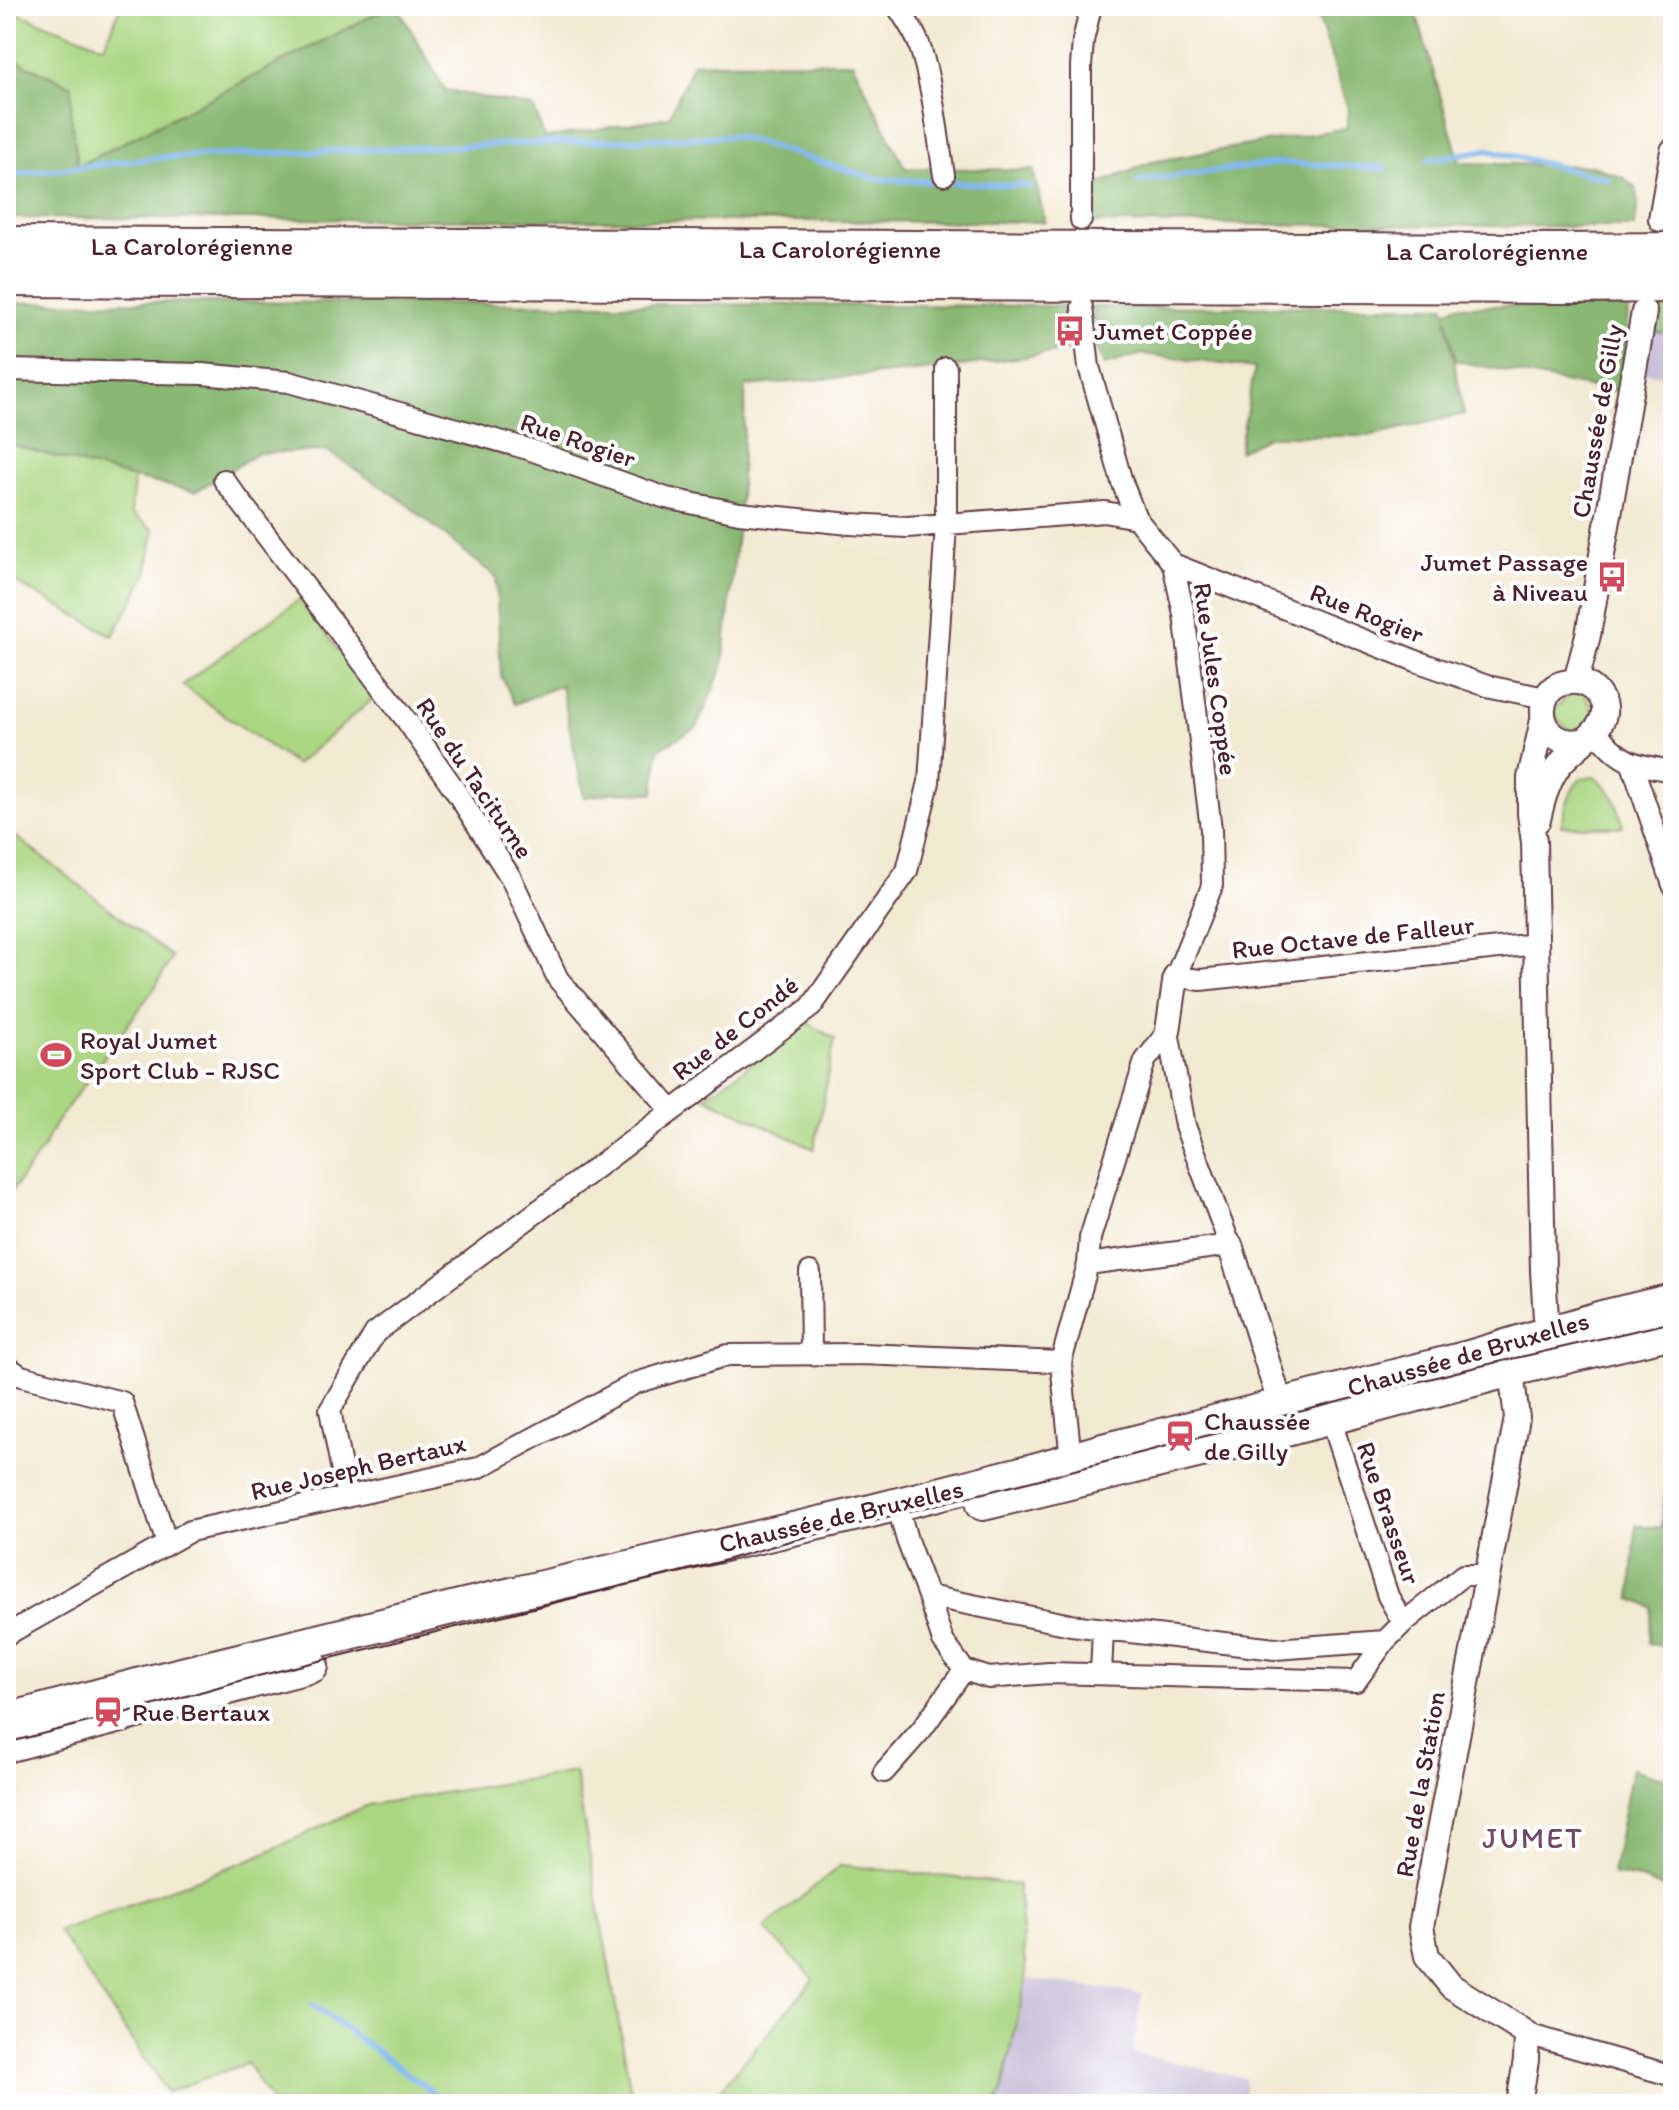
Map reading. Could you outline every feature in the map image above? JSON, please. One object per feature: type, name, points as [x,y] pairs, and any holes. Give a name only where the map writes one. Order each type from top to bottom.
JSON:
[{"type":"highway","name":"La Carolorégienne","points":[[6,245],[1547,252],[1667,235]]},
{"type":"highway","name":"La Carolorégienne","points":[[6,278],[1673,284]]},
{"type":"main road","name":"Chaussée de Bruxelles","points":[[1547,1347],[1602,1317],[1673,1300]]},
{"type":"main road","name":"Chaussée de Bruxelles","points":[[6,1746],[811,1539],[902,1522],[1091,1479],[1285,1417],[1547,1347],[1673,1332]]},
{"type":"main road","name":"Chaussée de Bruxelles","points":[[6,1720],[164,1678],[579,1577],[871,1511],[1071,1459],[1285,1417],[1330,1418],[1509,1358]]},
{"type":"street","points":[[897,6],[918,41],[927,71],[944,175]]},
{"type":"street","points":[[1081,220],[1081,66],[1091,6]]},
{"type":"street","points":[[1667,235],[1673,151]]},
{"type":"street","name":"Rue Jules Coppée","points":[[1082,307],[1089,367],[1122,482],[1136,518],[1173,564],[1184,614],[1209,813],[1212,886],[1176,976]]},
{"type":"street","name":"Chaussée de Gilly","points":[[1576,681],[1588,635],[1644,312]]},
{"type":"street","name":"Rue de Condé","points":[[347,1497],[330,1410],[375,1333],[811,1007],[907,871],[929,782],[946,525],[946,368]]},
{"type":"street","name":"Rue Rogier","points":[[6,370],[202,374],[289,382],[528,449],[666,498],[739,513],[907,527],[1105,512],[1136,518]]},
{"type":"street","name":"Rue du Taciturne","points":[[224,480],[407,721],[455,790],[511,878],[558,979],[672,1111]]},
{"type":"street","name":"Rue Rogier","points":[[1173,564],[1544,709]]},
{"type":"street","points":[[1534,842],[1541,802],[1561,763],[1591,736],[1603,719],[1604,711],[1596,691],[1576,681],[1553,688],[1544,709],[1530,778],[1547,1347]]},
{"type":"street","points":[[1544,709],[1548,729],[1558,739],[1569,743],[1591,736]]},
{"type":"street","points":[[1591,736],[1632,764],[1673,771]]},
{"type":"street","points":[[1632,764],[1673,885]]},
{"type":"street","name":"Rue Octave de Falleur","points":[[1176,976],[1200,980],[1536,944]]},
{"type":"street","points":[[1176,976],[1168,1031],[1185,1126],[1230,1245],[1285,1417]]},
{"type":"street","points":[[1071,1459],[1061,1362],[1088,1264],[1090,1238],[1145,1061],[1168,1031]]},
{"type":"street","points":[[1088,1264],[1230,1245]]},
{"type":"street","points":[[810,1272],[811,1354]]},
{"type":"street","name":"Rue Joseph Bertaux","points":[[6,1635],[190,1531],[478,1468],[636,1383],[728,1355],[862,1354],[1061,1362]]},
{"type":"street","name":"Rue de la Station","points":[[1509,1358],[1517,1418],[1421,1927],[1427,1956],[1451,1986],[1527,2034],[1673,2076]]},
{"type":"street","points":[[6,1366],[21,1376],[122,1402],[167,1544]]},
{"type":"street","name":"Rue Brasseur","points":[[1330,1418],[1388,1596],[1403,1623]]},
{"type":"street","points":[[902,1522],[943,1641],[964,1670],[989,1678],[1049,1673],[1356,1681],[1385,1641],[1403,1623],[1463,1575],[1488,1575]]},
{"type":"street","points":[[928,1596],[1071,1625],[1275,1649],[1385,1641]]},
{"type":"street","points":[[1101,1674],[1103,1629]]},
{"type":"street","points":[[1241,1679],[1243,1645]]},
{"type":"street","points":[[884,1772],[922,1729],[964,1670]]},
{"type":"street","points":[[1519,2104],[1527,2034]]},
{"type":"shaded area","points":[[1641,328],[1671,334],[1673,376],[1633,371]]},
{"type":"shaded area","points":[[1026,1979],[1142,1994],[1133,2053],[1245,2078],[1245,2104],[997,2104]]},
{"type":"green space","points":[[121,6],[391,6],[77,166],[71,117],[72,86],[6,56],[6,9],[104,46]]},
{"type":"green space","points":[[391,6],[397,6],[445,90],[533,107],[545,138],[669,117],[693,63],[852,62],[905,168],[1033,170],[1045,222],[6,218],[6,56],[72,86],[71,117],[78,166]]},
{"type":"green space","points":[[1315,6],[1414,6],[1460,163],[1593,166],[1624,178],[1636,189],[1638,203],[1634,227],[1092,223],[1087,189],[1152,162],[1346,128],[1349,112]]},
{"type":"green space","points":[[6,303],[1064,306],[1065,351],[946,368],[746,386],[739,513],[723,666],[697,727],[659,749],[654,793],[616,792],[584,797],[561,685],[515,704],[501,676],[496,577],[399,498],[327,451],[258,453],[195,492],[6,443]]},
{"type":"green space","points":[[1628,305],[1624,389],[1609,391],[1456,361],[1446,317],[1464,414],[1368,436],[1269,436],[1239,451],[1255,368],[1142,354],[1104,365],[1094,343],[1093,307],[1444,306],[1446,312],[1456,306]]},
{"type":"green space","points":[[1673,305],[1673,338],[1671,334],[1641,328],[1650,306]]},
{"type":"green space","points":[[6,443],[134,478],[131,513],[154,530],[147,574],[113,636],[6,577]]},
{"type":"green space","points":[[300,599],[374,698],[296,765],[182,685]]},
{"type":"green space","points":[[1572,693],[1583,693],[1592,708],[1587,725],[1575,730],[1562,725],[1554,709]]},
{"type":"green space","points":[[1594,777],[1614,798],[1623,827],[1561,826],[1574,788],[1582,778]]},
{"type":"green space","name":"Royal Jumet Sport Club - RJSC","points":[[6,829],[172,957],[156,986],[55,1124],[43,1148],[6,1199]]},
{"type":"green space","points":[[808,1023],[835,1039],[814,1149],[705,1097]]},
{"type":"green space","points":[[1673,1493],[1673,1649],[1649,1643],[1652,1607],[1631,1599],[1636,1525],[1661,1528],[1665,1494]]},
{"type":"green space","points":[[1632,1769],[1673,1781],[1673,1891],[1640,1879],[1612,1874]]},
{"type":"green space","points":[[575,1772],[633,2104],[273,2104],[247,2063],[167,2092],[58,1931],[254,1858],[368,1805]]},
{"type":"green space","points":[[841,1865],[1018,1885],[1026,1979],[997,2104],[708,2104],[814,1979],[764,1928]]},
{"type":"waterway","points":[[6,175],[168,157],[736,136],[876,179],[1028,186]]},
{"type":"waterway","points":[[1428,160],[1488,150],[1608,179]]},
{"type":"waterway","points":[[1138,181],[1280,163],[1384,168]]},
{"type":"waterway","points":[[313,2005],[449,2104]]},
{"type":"tram line","points":[[6,1743],[246,1679],[719,1562],[790,1541],[1472,1368],[1673,1322]]},
{"type":"place","name":"Jumet Coppée","points":[[1070,331]]},
{"type":"place","name":"Jumet Passage à Niveau","points":[[1612,577]]},
{"type":"place","name":"Royal Jumet Sport Club - RJSC","points":[[56,1055]]},
{"type":"place","name":"Chaussée de Gilly","points":[[1180,1436]]},
{"type":"place","name":"Rue Bertaux","points":[[108,1712]]},
{"type":"district","name":"JUMET","points":[[1533,1838]]}]
